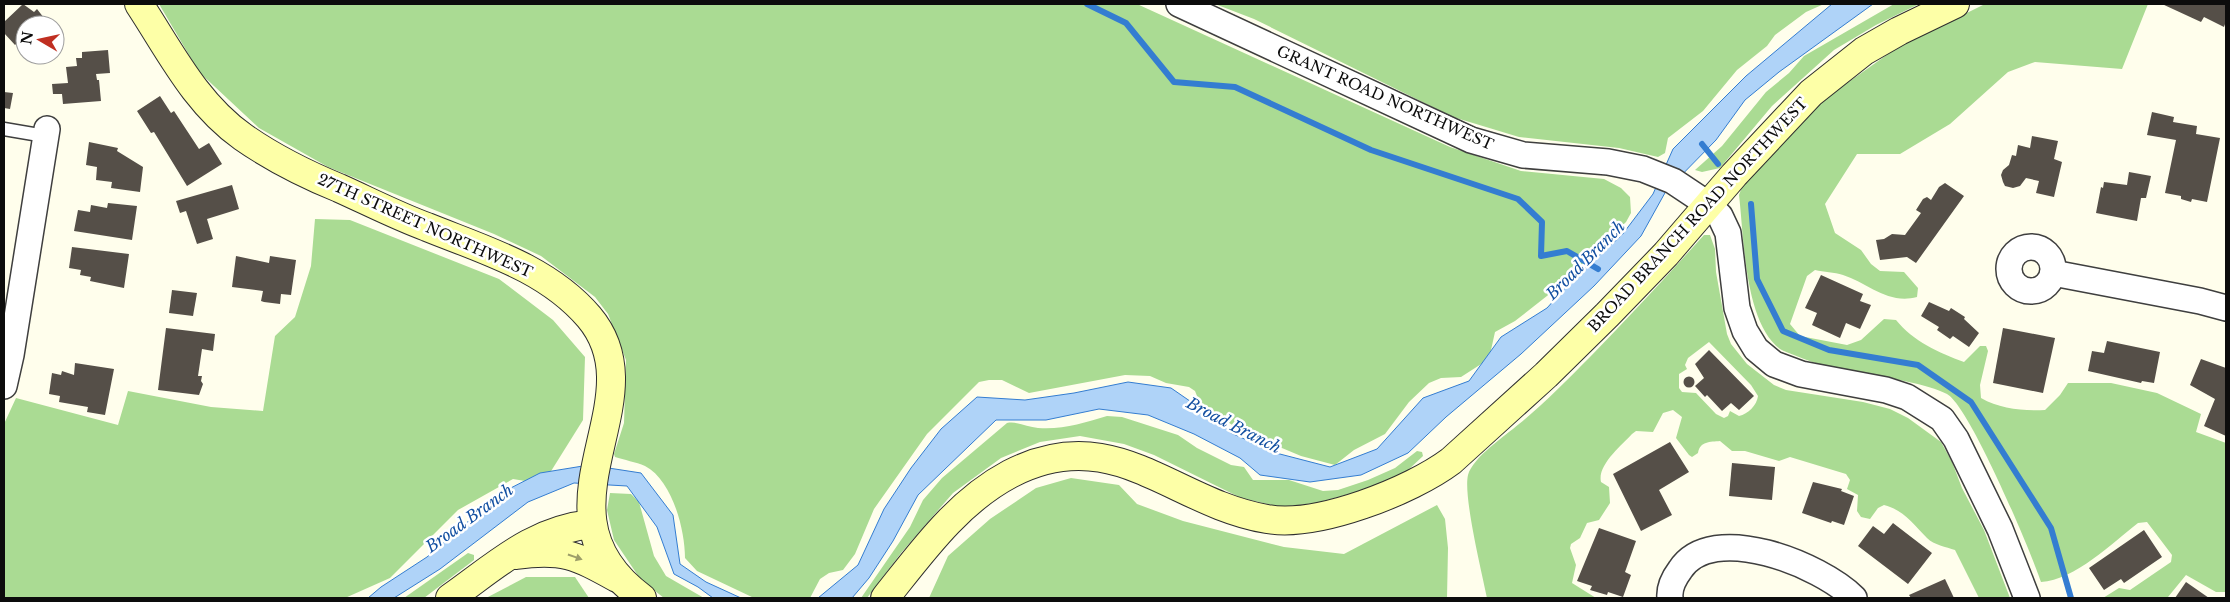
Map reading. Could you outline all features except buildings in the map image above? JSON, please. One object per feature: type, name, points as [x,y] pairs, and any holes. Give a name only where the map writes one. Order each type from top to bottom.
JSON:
[{"type":"main road","name":"27TH STREET NORTHWEST","points":[[139,4],[188,82],[219,117],[243,137],[309,175],[415,223],[530,270],[559,289],[579,307],[599,333],[610,369],[609,403],[596,460],[590,504],[592,524]]},
{"type":"main road","name":"BROAD BRANCH ROAD NORTHWEST","points":[[885,598],[938,533],[973,499],[1008,475],[1032,464],[1055,458],[1089,455],[1117,461],[1143,470],[1235,511],[1278,521],[1297,521],[1321,517],[1414,484],[1451,461],[1571,351],[1646,275],[1794,109],[1832,75],[1886,39],[1955,4]]},
{"type":"main road","points":[[450,598],[533,540],[566,528],[592,524],[603,556],[632,590]]},
{"type":"main road","points":[[510,556],[542,551],[561,553],[588,562],[632,590]]},
{"type":"street","name":"GRANT ROAD NORTHWEST","points":[[1179,4],[1479,143],[1523,155],[1620,164],[1655,172],[1680,185],[1709,205],[1720,216],[1728,233],[1737,308],[1745,331],[1756,349],[1774,364],[1801,374],[1886,390],[1907,397],[1942,419],[1956,439],[2000,529],[2027,598]]},
{"type":"street","points":[[4,386],[12,355],[14,267],[46,132]]},
{"type":"street","points":[[2053,273],[2200,301],[2226,308]]},
{"type":"street","points":[[1670,598],[1675,577],[1687,559],[1711,548],[1731,546],[1758,551],[1807,567],[1833,580],[1854,598]]},
{"type":"lane","points":[[4,129],[46,132]]},
{"type":"green space","points":[[159,4],[1137,4],[1450,147],[1521,171],[1604,179],[1621,188],[1630,197],[1631,213],[1626,222],[1582,264],[1567,273],[1552,292],[1515,321],[1495,332],[1489,359],[1461,377],[1441,378],[1429,383],[1409,402],[1385,434],[1354,450],[1335,465],[1301,456],[1239,430],[1199,401],[1195,391],[1189,387],[1166,383],[1150,376],[1125,375],[1029,393],[1002,380],[979,382],[927,434],[874,509],[855,554],[843,570],[829,573],[820,579],[810,598],[754,598],[697,571],[685,558],[683,533],[675,506],[663,482],[645,466],[615,457],[614,454],[624,423],[626,360],[608,314],[595,297],[541,256],[494,234],[328,167],[259,128],[199,72]]},
{"type":"green space","points":[[1215,4],[1824,4],[1806,12],[1775,35],[1767,46],[1737,70],[1703,111],[1668,138],[1665,153],[1658,157],[1619,148],[1519,137],[1453,117],[1254,19]]},
{"type":"green space","points":[[1894,4],[1919,4],[1876,25],[1834,50],[1772,106],[1720,168],[1702,172],[1695,170],[1722,146],[1766,92],[1789,73],[1804,56]]},
{"type":"green space","points":[[1985,4],[2148,4],[2122,69],[2035,62],[2008,72],[1950,124],[1900,154],[1857,154],[1825,204],[1835,233],[1861,250],[1871,264],[1880,271],[1904,272],[1918,288],[1917,297],[1907,299],[1887,296],[1843,275],[1815,270],[1807,276],[1790,324],[1800,336],[1847,345],[1861,340],[1884,319],[1896,320],[1910,334],[1927,346],[1964,362],[1980,346],[1986,346],[1988,351],[1980,385],[1981,398],[2004,407],[2020,410],[2045,410],[2060,395],[2068,383],[2111,383],[2157,393],[2201,414],[2196,432],[2226,443],[2226,592],[2216,592],[2186,575],[2168,597],[2103,598],[2119,588],[2130,590],[2171,562],[2172,555],[2147,522],[2138,523],[2080,568],[2054,580],[2041,582],[2013,513],[1984,451],[1970,425],[1947,394],[1919,384],[1829,367],[1786,352],[1780,349],[1768,336],[1759,319],[1748,277],[1745,255],[1739,195],[1743,184],[1826,98],[1898,47]]},
{"type":"green space","points":[[315,219],[350,220],[499,279],[553,320],[585,357],[583,420],[543,484],[513,479],[458,510],[390,578],[345,598],[4,598],[4,424],[16,398],[118,425],[128,391],[211,407],[263,411],[275,336],[295,317],[311,266]]},
{"type":"green space","points":[[1704,235],[1710,235],[1715,249],[1716,272],[1727,334],[1731,344],[1747,364],[1774,385],[1786,390],[1863,402],[1890,409],[1908,418],[1941,442],[1984,530],[2010,598],[1979,598],[1955,550],[1940,546],[1930,540],[1897,510],[1884,505],[1878,508],[1870,519],[1861,517],[1857,511],[1858,495],[1847,489],[1850,480],[1846,474],[1790,457],[1779,461],[1745,451],[1732,451],[1720,441],[1703,444],[1698,453],[1692,457],[1676,438],[1682,417],[1673,410],[1663,413],[1653,432],[1636,431],[1632,434],[1606,462],[1601,482],[1609,487],[1610,503],[1599,520],[1587,523],[1580,538],[1571,544],[1570,548],[1576,565],[1572,583],[1596,598],[1487,598],[1468,500],[1467,485],[1471,468],[1490,447],[1564,383]],"holes":[[[1709,342],[1751,385],[1758,396],[1752,409],[1739,416],[1730,411],[1728,416],[1724,418],[1716,414],[1696,393],[1682,392],[1679,388],[1679,374],[1687,369],[1685,365],[1688,358]]]},
{"type":"green space","points":[[1107,416],[1122,417],[1178,435],[1197,448],[1231,465],[1244,467],[1253,480],[1289,480],[1323,491],[1338,490],[1368,480],[1395,468],[1417,451],[1422,452],[1423,456],[1406,472],[1364,490],[1316,503],[1281,507],[1241,498],[1154,455],[1124,444],[1080,436],[1040,442],[1001,458],[953,493],[901,553],[867,598],[861,598],[910,527],[923,500],[942,478],[1007,423],[1038,428],[1056,428]]},
{"type":"green space","points":[[1071,478],[1119,485],[1137,504],[1183,521],[1284,547],[1344,554],[1437,505],[1445,519],[1448,548],[1447,598],[929,598],[948,556],[990,519],[1036,488]]},
{"type":"green space","points":[[610,493],[631,494],[639,502],[654,556],[666,576],[704,598],[664,598],[641,580],[614,540],[607,510]]},
{"type":"green space","points":[[468,553],[474,555],[474,560],[424,598],[404,598]]},
{"type":"green space","points":[[526,577],[575,577],[589,598],[486,598]]},
{"type":"water","points":[[1832,4],[1873,4],[1779,72],[1745,100],[1716,140],[1666,191],[1641,236],[1594,286],[1521,354],[1446,417],[1408,453],[1361,475],[1310,482],[1260,475],[1240,458],[1194,434],[1148,415],[1099,409],[1046,420],[996,420],[918,495],[893,541],[869,578],[852,598],[818,598],[858,565],[884,509],[911,468],[941,429],[977,397],[1025,400],[1074,393],[1128,382],[1171,388],[1213,417],[1231,433],[1276,453],[1330,467],[1377,449],[1423,398],[1469,381],[1501,337],[1547,308],[1576,276],[1622,235],[1653,194],[1673,149],[1746,76]]},
{"type":"water","points":[[589,465],[641,473],[673,515],[680,564],[706,582],[741,598],[713,598],[698,587],[674,574],[657,527],[627,486],[574,483],[528,502],[440,569],[394,598],[368,598],[381,587],[427,557],[501,493],[540,473]]},
{"type":"waterway","name":"Broad Branch","points":[[1087,4],[1126,23],[1174,82],[1235,87],[1371,150],[1518,199],[1542,222],[1541,256],[1567,251],[1598,269]]},
{"type":"waterway","points":[[1702,144],[1718,164]]},
{"type":"waterway","points":[[1751,204],[1757,279],[1783,331],[1829,350],[1918,365],[1971,402],[2051,528],[2071,598]]}]
